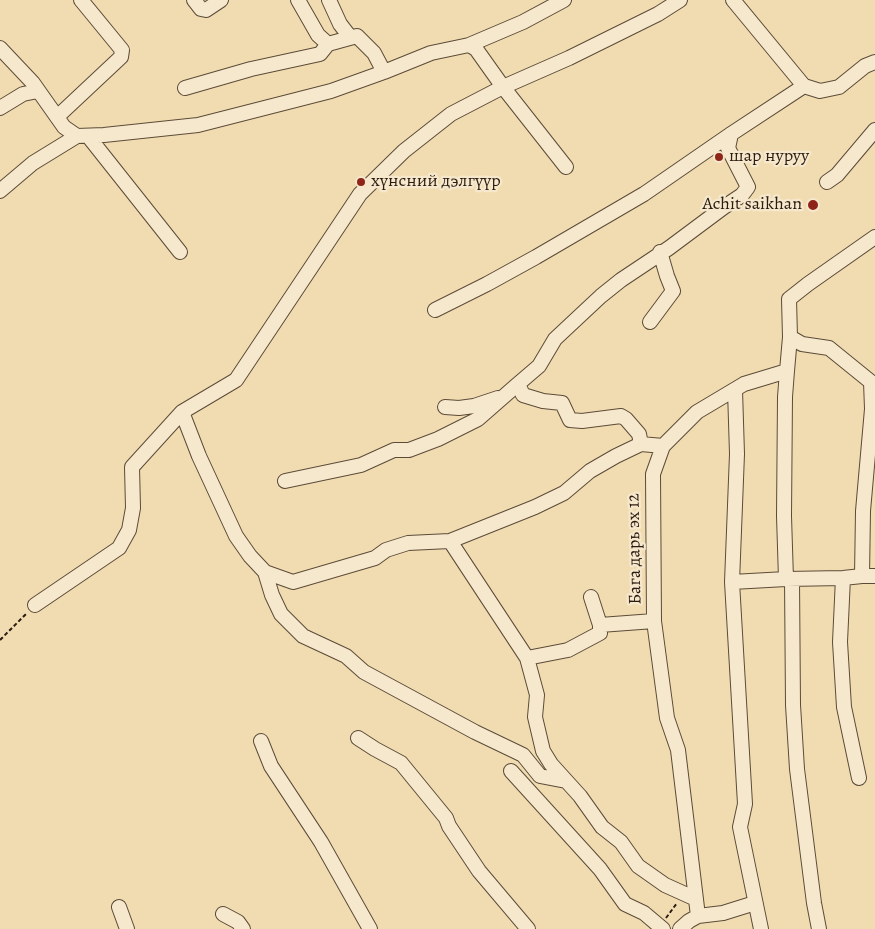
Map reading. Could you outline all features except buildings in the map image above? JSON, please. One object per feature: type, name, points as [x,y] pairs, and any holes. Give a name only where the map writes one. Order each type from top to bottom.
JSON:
[{"type":"street","points":[[57,117],[121,57],[122,50],[81,0]]},
{"type":"street","points":[[194,0],[201,10],[206,10],[221,0]]},
{"type":"street","points":[[298,0],[318,35],[328,44]]},
{"type":"street","points":[[329,0],[340,24],[350,37]]},
{"type":"street","points":[[0,191],[33,162],[83,136],[198,125],[331,91],[431,53],[470,45],[523,22],[564,0]]},
{"type":"street","points":[[35,605],[119,548],[129,530],[133,508],[132,467],[182,412],[236,380],[360,194],[404,151],[451,114],[503,87],[569,58],[658,14],[680,0]]},
{"type":"street","points":[[733,0],[804,86],[820,90],[839,88],[864,66],[875,62]]},
{"type":"street","points":[[185,88],[251,69],[320,54],[328,44],[357,36],[374,53],[384,72]]},
{"type":"street","points":[[470,45],[476,49],[503,87],[566,167]]},
{"type":"street","points":[[0,48],[27,75],[64,127],[83,136],[180,252]]},
{"type":"street","points":[[435,310],[528,262],[644,194],[804,86]]},
{"type":"street","points":[[0,108],[23,94],[38,91]]},
{"type":"street","points":[[827,182],[837,175],[875,130]]},
{"type":"street","points":[[285,481],[361,465],[394,450],[409,450],[438,439],[478,419],[539,366],[555,339],[601,296],[724,206],[742,195],[748,187],[728,148],[731,134]]},
{"type":"street","points":[[819,929],[809,869],[797,770],[793,705],[784,496],[785,397],[790,337],[789,300],[808,284],[875,237]]},
{"type":"street","points":[[650,322],[673,291],[660,252]]},
{"type":"street","points":[[732,582],[869,576],[863,511],[872,409],[871,382],[829,348],[802,344],[790,337]]},
{"type":"street","name":"Бага дарь эх 12","points":[[698,916],[678,750],[667,718],[654,621],[652,474],[663,446],[697,412],[744,384],[787,371]]},
{"type":"street","points":[[518,384],[523,395],[544,401],[562,403],[570,420],[582,421],[621,416],[639,434],[641,444]]},
{"type":"street","points":[[735,390],[737,454],[732,582],[745,804],[740,827],[754,903],[761,929]]},
{"type":"street","points":[[446,407],[474,406],[505,396]]},
{"type":"street","points":[[182,412],[199,456],[236,536],[250,556],[265,572],[272,595],[281,614],[303,636],[346,656],[364,672],[475,732],[523,755],[540,776],[566,781]]},
{"type":"street","points":[[265,572],[293,582],[375,558],[386,550],[408,543],[450,541],[536,507],[564,493],[590,471],[641,444],[663,446]]},
{"type":"street","points":[[450,541],[527,658],[538,695],[535,717],[543,751],[551,764],[580,796],[602,827],[621,842],[638,866],[651,876],[696,899]]},
{"type":"street","points":[[843,578],[840,642],[844,707],[859,778]]},
{"type":"street","points":[[527,658],[568,650],[600,633],[600,625],[591,597]]},
{"type":"street","points":[[600,625],[654,621]]},
{"type":"street","points":[[358,738],[401,762],[446,818],[449,826],[479,870],[528,929]]},
{"type":"street","points":[[261,741],[271,766],[321,842],[370,929]]},
{"type":"street","points":[[511,771],[593,862],[625,904],[644,913],[662,927]]},
{"type":"street","points":[[680,929],[689,920],[698,916],[723,913],[754,903]]},
{"type":"street","points":[[119,907],[127,929]]},
{"type":"street","points":[[223,914],[238,922],[243,929]]},
{"type":"path","points":[[0,640],[35,605]]},
{"type":"path","points":[[662,927],[683,894]]},
{"type":"place","name":"шар нуруу","points":[[719,157]]},
{"type":"place","name":"хүнсний дэлгүүр","points":[[361,182]]},
{"type":"place","name":"Achit saikhan","points":[[813,205]]}]
